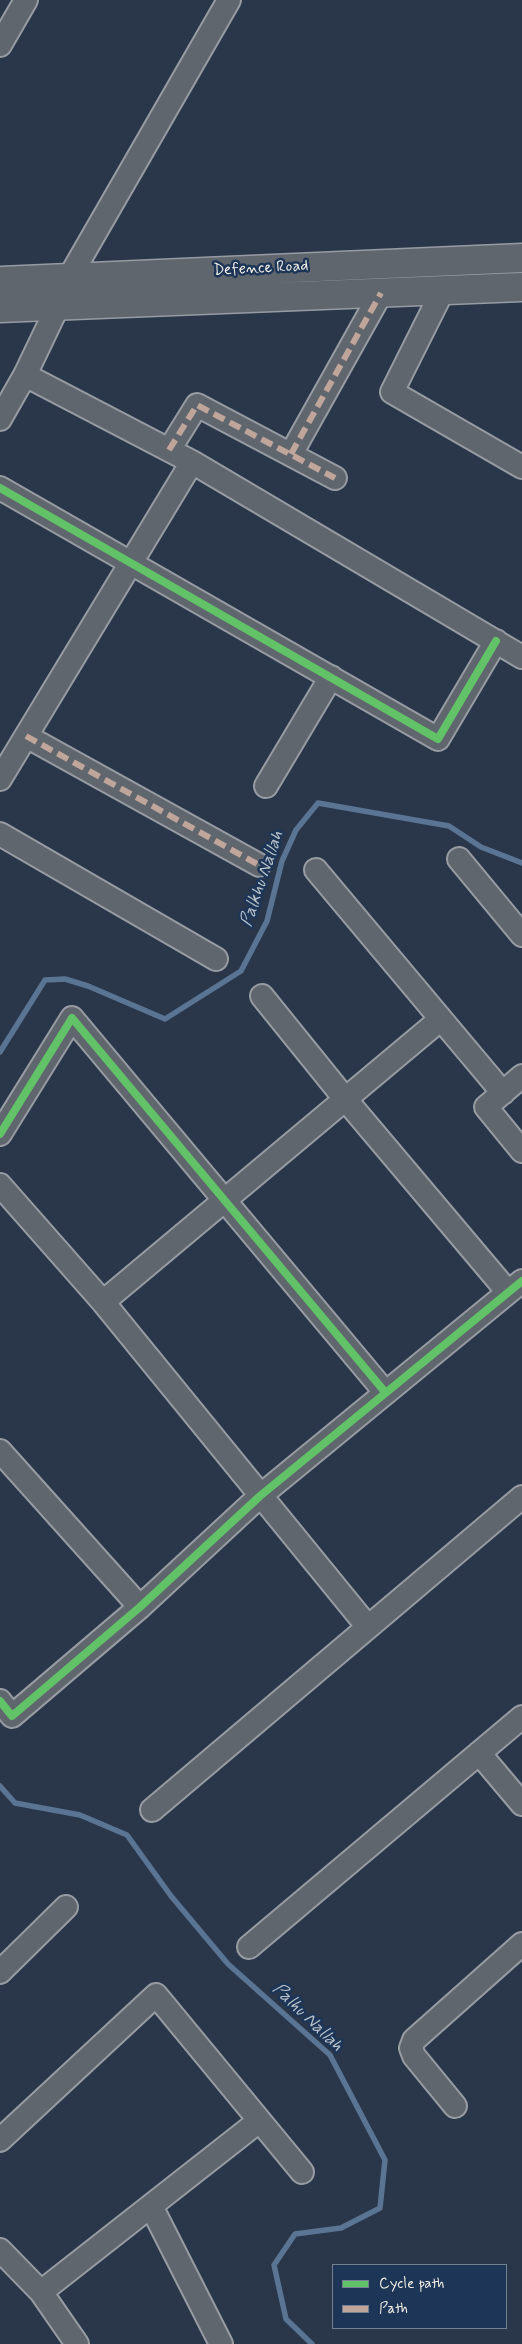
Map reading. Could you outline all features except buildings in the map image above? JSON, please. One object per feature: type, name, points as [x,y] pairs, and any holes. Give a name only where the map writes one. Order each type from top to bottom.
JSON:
[{"type":"main road","name":"Defence Road","points":[[12,280],[522,258]]},
{"type":"main road","points":[[379,264],[379,293]]},
{"type":"main road","points":[[113,276],[117,304]]},
{"type":"main road","points":[[12,280],[27,307]]},
{"type":"main road","name":"Defence Road","points":[[0,308],[522,287]]},
{"type":"street","points":[[0,45],[26,0]]},
{"type":"street","points":[[69,278],[229,0]]},
{"type":"street","points":[[443,290],[392,392],[522,467]]},
{"type":"street","points":[[291,454],[379,293]]},
{"type":"street","points":[[0,419],[25,375],[58,306]]},
{"type":"street","points":[[25,375],[192,462],[522,656]]},
{"type":"street","points":[[169,450],[197,405],[335,478]]},
{"type":"street","points":[[0,779],[192,462]]},
{"type":"street","points":[[0,488],[438,739],[496,641]]},
{"type":"street","points":[[266,786],[331,678]]},
{"type":"street","points":[[26,736],[259,865]]},
{"type":"street","points":[[0,834],[216,959]]},
{"type":"street","points":[[459,859],[522,935]]},
{"type":"street","points":[[316,870],[502,1093]]},
{"type":"street","points":[[0,1701],[12,1716],[140,1607],[260,1496],[515,1287],[346,1100],[262,996]]},
{"type":"street","points":[[0,1134],[72,1018],[385,1392]]},
{"type":"street","points":[[102,1302],[441,1019]]},
{"type":"street","points":[[522,1076],[486,1107],[522,1151]]},
{"type":"street","points":[[0,1185],[102,1302],[368,1627]]},
{"type":"street","points":[[0,1451],[140,1607]]},
{"type":"street","points":[[152,1810],[368,1627],[518,1509]]},
{"type":"street","points":[[249,1946],[522,1717]]},
{"type":"street","points":[[479,1753],[522,1804]]},
{"type":"street","points":[[0,1972],[66,1907]]},
{"type":"street","points":[[455,2106],[414,2056],[411,2048],[414,2040],[522,1944]]},
{"type":"street","points":[[0,2140],[156,1996],[302,2172]]},
{"type":"street","points":[[41,2292],[259,2120]]},
{"type":"street","points":[[151,2206],[221,2344]]},
{"type":"street","points":[[0,2250],[41,2292],[77,2344]]},
{"type":"waterway","name":"Palkhu Nallah","points":[[0,1052],[45,980],[65,979],[88,986],[165,1019],[241,971],[267,921],[282,861],[296,830],[318,803],[449,826],[481,847],[522,863]]},
{"type":"waterway","name":"Palhu Nallah","points":[[0,1786],[15,1803],[80,1815],[127,1835],[171,1896],[228,1964],[330,2055],[385,2160],[380,2208],[341,2228],[295,2234],[274,2265],[286,2319],[312,2344]]},
{"type":"marked path","points":[[291,454],[381,293]]},
{"type":"marked path","points":[[169,450],[197,405],[335,478]]},
{"type":"marked path","points":[[26,736],[259,865]]},
{"type":"cycle path","points":[[0,488],[438,739],[496,641]]},
{"type":"cycle path","points":[[0,1134],[72,1018],[385,1392]]},
{"type":"cycle path","points":[[0,1701],[12,1716],[140,1607],[260,1496],[522,1281]]}]
